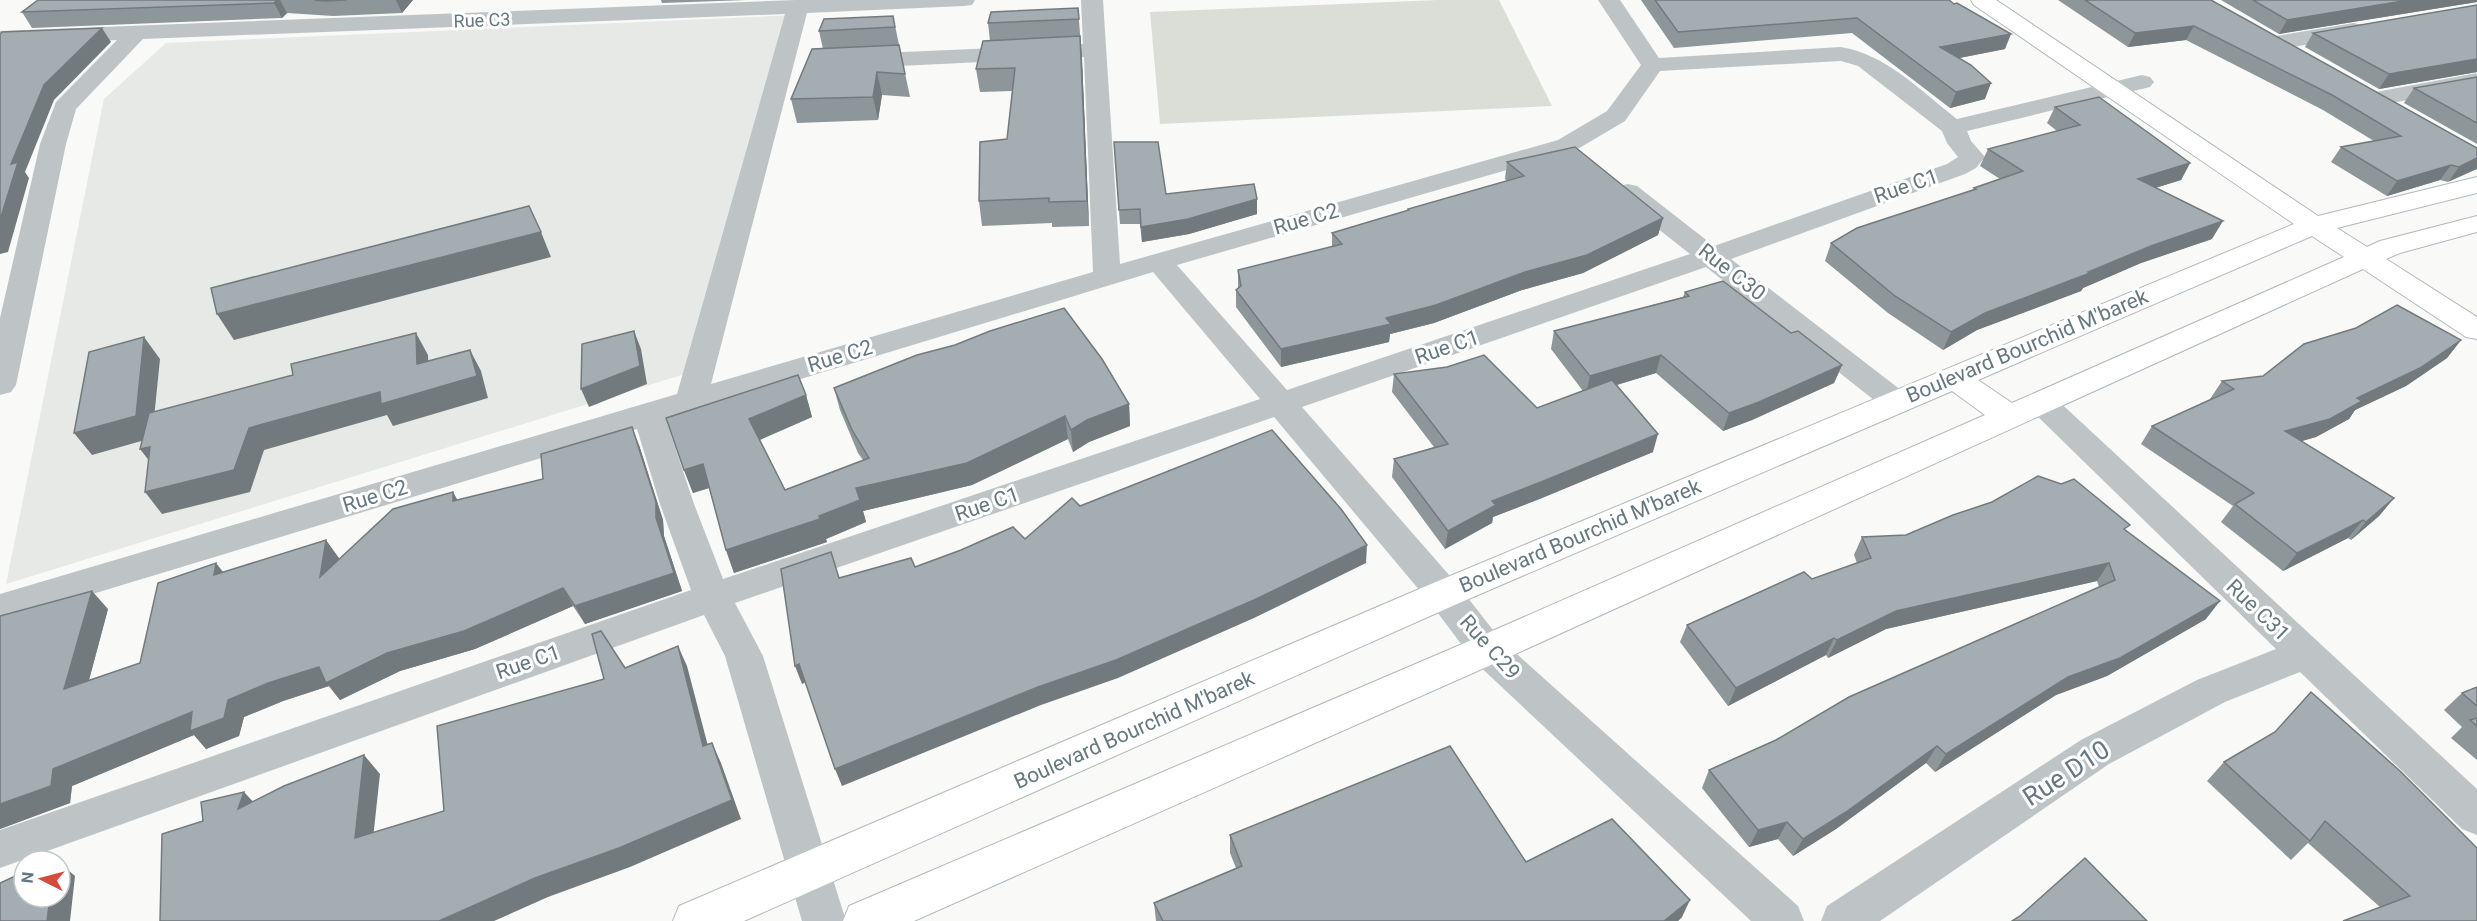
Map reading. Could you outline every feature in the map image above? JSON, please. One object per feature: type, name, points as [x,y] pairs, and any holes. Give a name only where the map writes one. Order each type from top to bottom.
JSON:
[{"type":"main road","points":[[1982,0],[2116,89],[2379,253],[2477,302]]},
{"type":"main road","points":[[2012,0],[2142,82],[2329,222]]},
{"type":"main road","name":"Boulevard Bourchid M'barek","points":[[695,921],[1444,594],[1953,377],[2329,222],[2477,185]]},
{"type":"main road","points":[[865,921],[1487,650],[2379,253],[2477,224]]},
{"type":"main road","points":[[2379,253],[2477,330]]},
{"type":"main road","points":[[1953,377],[2026,410]]},
{"type":"street","points":[[440,22],[459,0]]},
{"type":"street","name":"Rue C3","points":[[0,38],[964,0]]},
{"type":"street","points":[[1092,0],[1107,276]]},
{"type":"street","points":[[1608,0],[1653,65],[1841,54],[1854,56],[1866,61],[1953,127],[2142,82]]},
{"type":"street","points":[[691,401],[796,64],[798,6]]},
{"type":"street","points":[[0,33],[24,13]]},
{"type":"street","points":[[2306,60],[2266,37],[2376,26]]},
{"type":"street","points":[[0,385],[11,287],[64,107],[136,33]]},
{"type":"street","points":[[832,63],[1095,50]]},
{"type":"street","name":"Rue C2","points":[[0,608],[1159,261],[1585,159],[1635,93],[1653,65]]},
{"type":"street","points":[[2406,116],[2366,93],[2477,80]]},
{"type":"street","name":"Rue C1","points":[[0,849],[712,597],[1282,404],[1712,256],[1956,169],[1967,164],[1972,157],[1960,143],[1953,127]]},
{"type":"street","name":"Rue C30","points":[[1585,159],[1895,401]]},
{"type":"street","name":"Rue C29","points":[[1159,261],[1444,594],[1487,650],[1782,921]]},
{"type":"street","name":"Rue C31","points":[[2026,410],[2304,654],[2477,816]]},
{"type":"street","points":[[650,414],[677,504],[712,597],[731,628],[744,656],[824,921]]},
{"type":"street","name":"Rue D10","points":[[1843,921],[2095,752],[2211,692],[2304,654]]},
{"type":"shaded area","points":[[1438,0],[1499,0],[1552,106],[1160,124],[1150,12]]},
{"type":"shaded area","points":[[796,15],[688,373],[6,584],[104,99],[166,43]]},
{"type":"building","points":[[38,0],[277,0],[274,3],[22,12]]},
{"type":"building","points":[[1655,0],[1949,0],[2011,34],[1940,47],[1971,65],[1991,83],[1956,92],[1857,18],[1678,32]]},
{"type":"building","points":[[2085,0],[2211,0],[2477,148],[2477,158],[2459,167],[2451,165],[2397,181],[2341,147],[2401,136],[2332,95],[2194,26],[2135,33]]},
{"type":"building","points":[[2253,0],[2409,0],[2287,20]]},
{"type":"building","points":[[2477,5],[2477,59],[2389,74],[2313,33]]},
{"type":"building","points":[[1078,8],[1079,19],[988,23],[991,12]]},
{"type":"building","points":[[893,16],[895,27],[819,31],[824,19]]},
{"type":"building","points":[[102,28],[44,85],[11,164],[18,162],[0,220],[0,34],[2,32]]},
{"type":"building","points":[[1080,36],[1087,201],[1049,202],[1049,198],[979,201],[980,142],[1007,139],[1015,68],[976,69],[983,41]]},
{"type":"building","points":[[899,45],[905,74],[877,72],[873,97],[791,99],[812,49]]},
{"type":"building","points":[[2477,77],[2477,123],[2414,88]]},
{"type":"building","points":[[2099,97],[2190,163],[2138,179],[2223,221],[2151,246],[2088,272],[2090,273],[1985,313],[1951,332],[1895,296],[1831,243],[1857,228],[2023,171],[1988,149],[2080,125],[2055,107]]},
{"type":"building","points":[[1114,142],[1158,142],[1166,194],[1254,184],[1257,199],[1188,219],[1141,227],[1140,209],[1119,210]]},
{"type":"building","points":[[1575,147],[1663,218],[1587,255],[1525,272],[1436,305],[1386,318],[1391,324],[1281,349],[1236,290],[1241,286],[1238,270],[1342,244],[1332,233],[1524,176],[1507,162]]},
{"type":"building","points":[[529,206],[541,232],[217,314],[211,288]]},
{"type":"building","points":[[1723,281],[1791,333],[1798,331],[1842,365],[1729,413],[1661,355],[1590,376],[1554,331],[1689,296],[1685,292]]},
{"type":"building","points":[[2397,305],[2461,340],[2420,368],[2357,398],[2362,401],[2330,419],[2285,431],[2394,498],[2366,522],[2363,520],[2297,553],[2235,504],[2254,493],[2152,426],[2234,389],[2222,381],[2263,376],[2304,344],[2356,328]]},
{"type":"building","points":[[1064,308],[1102,359],[1129,404],[1087,420],[1071,430],[1065,416],[967,463],[856,488],[860,500],[819,516],[820,519],[726,550],[703,464],[684,470],[666,418],[798,375],[806,395],[749,419],[785,490],[869,458],[852,430],[834,388],[917,355],[955,345],[990,331]]},
{"type":"building","points":[[634,331],[640,366],[581,389],[582,344]]},
{"type":"building","points":[[416,333],[417,364],[470,350],[477,376],[381,404],[380,392],[249,428],[234,470],[145,492],[150,447],[140,449],[149,413],[293,375],[291,364]]},
{"type":"building","points":[[144,337],[136,416],[74,433],[89,352]]},
{"type":"building","points":[[1484,355],[1537,408],[1612,380],[1658,434],[1492,501],[1496,505],[1448,531],[1394,459],[1448,444],[1394,374],[1447,367]]},
{"type":"building","points":[[632,427],[656,502],[656,518],[674,573],[575,606],[563,588],[464,631],[387,653],[326,683],[319,667],[268,683],[228,700],[224,718],[190,731],[192,712],[53,769],[51,786],[0,804],[0,616],[92,591],[64,689],[140,663],[158,583],[216,563],[214,575],[326,540],[320,577],[393,509],[453,492],[453,501],[543,479],[541,454]]},
{"type":"building","points":[[1272,430],[1341,509],[1367,545],[1254,600],[1116,660],[1038,687],[835,769],[799,664],[795,666],[781,569],[831,552],[839,578],[911,558],[915,567],[1013,527],[1025,539],[1072,498],[1080,506]]},
{"type":"building","points":[[2038,476],[2061,484],[2074,479],[2130,525],[2124,529],[2220,601],[2120,658],[2068,677],[1946,754],[1937,746],[1846,812],[1803,839],[1787,822],[1758,830],[1709,770],[1776,740],[1849,697],[2115,580],[2109,563],[1896,611],[1837,640],[1834,638],[1736,688],[1687,625],[1804,572],[1812,579],[1871,558],[1862,537],[1906,535],[1953,515],[1992,502]]},
{"type":"building","points":[[601,631],[625,668],[678,646],[703,746],[712,743],[732,800],[619,848],[535,878],[439,921],[160,921],[162,834],[203,821],[201,802],[244,792],[238,809],[284,786],[364,755],[355,838],[444,811],[437,726],[604,679],[592,634]]},
{"type":"building","points":[[2477,687],[2477,706],[2462,693]]},
{"type":"building","points":[[2311,692],[2400,771],[2477,848],[2477,921],[2343,921],[2410,896],[2325,821],[2310,841],[2224,762],[2275,732]]},
{"type":"building","points":[[2477,718],[2477,726],[2470,720]]},
{"type":"building","points":[[1450,746],[1526,862],[1612,819],[1690,900],[1664,921],[1163,921],[1154,903],[1242,866],[1230,835]]},
{"type":"building","points":[[2085,858],[2147,921],[2012,921],[2020,916]]},
{"type":"building","points":[[12,878],[12,909],[48,909],[47,921],[0,921],[0,883]]}]
